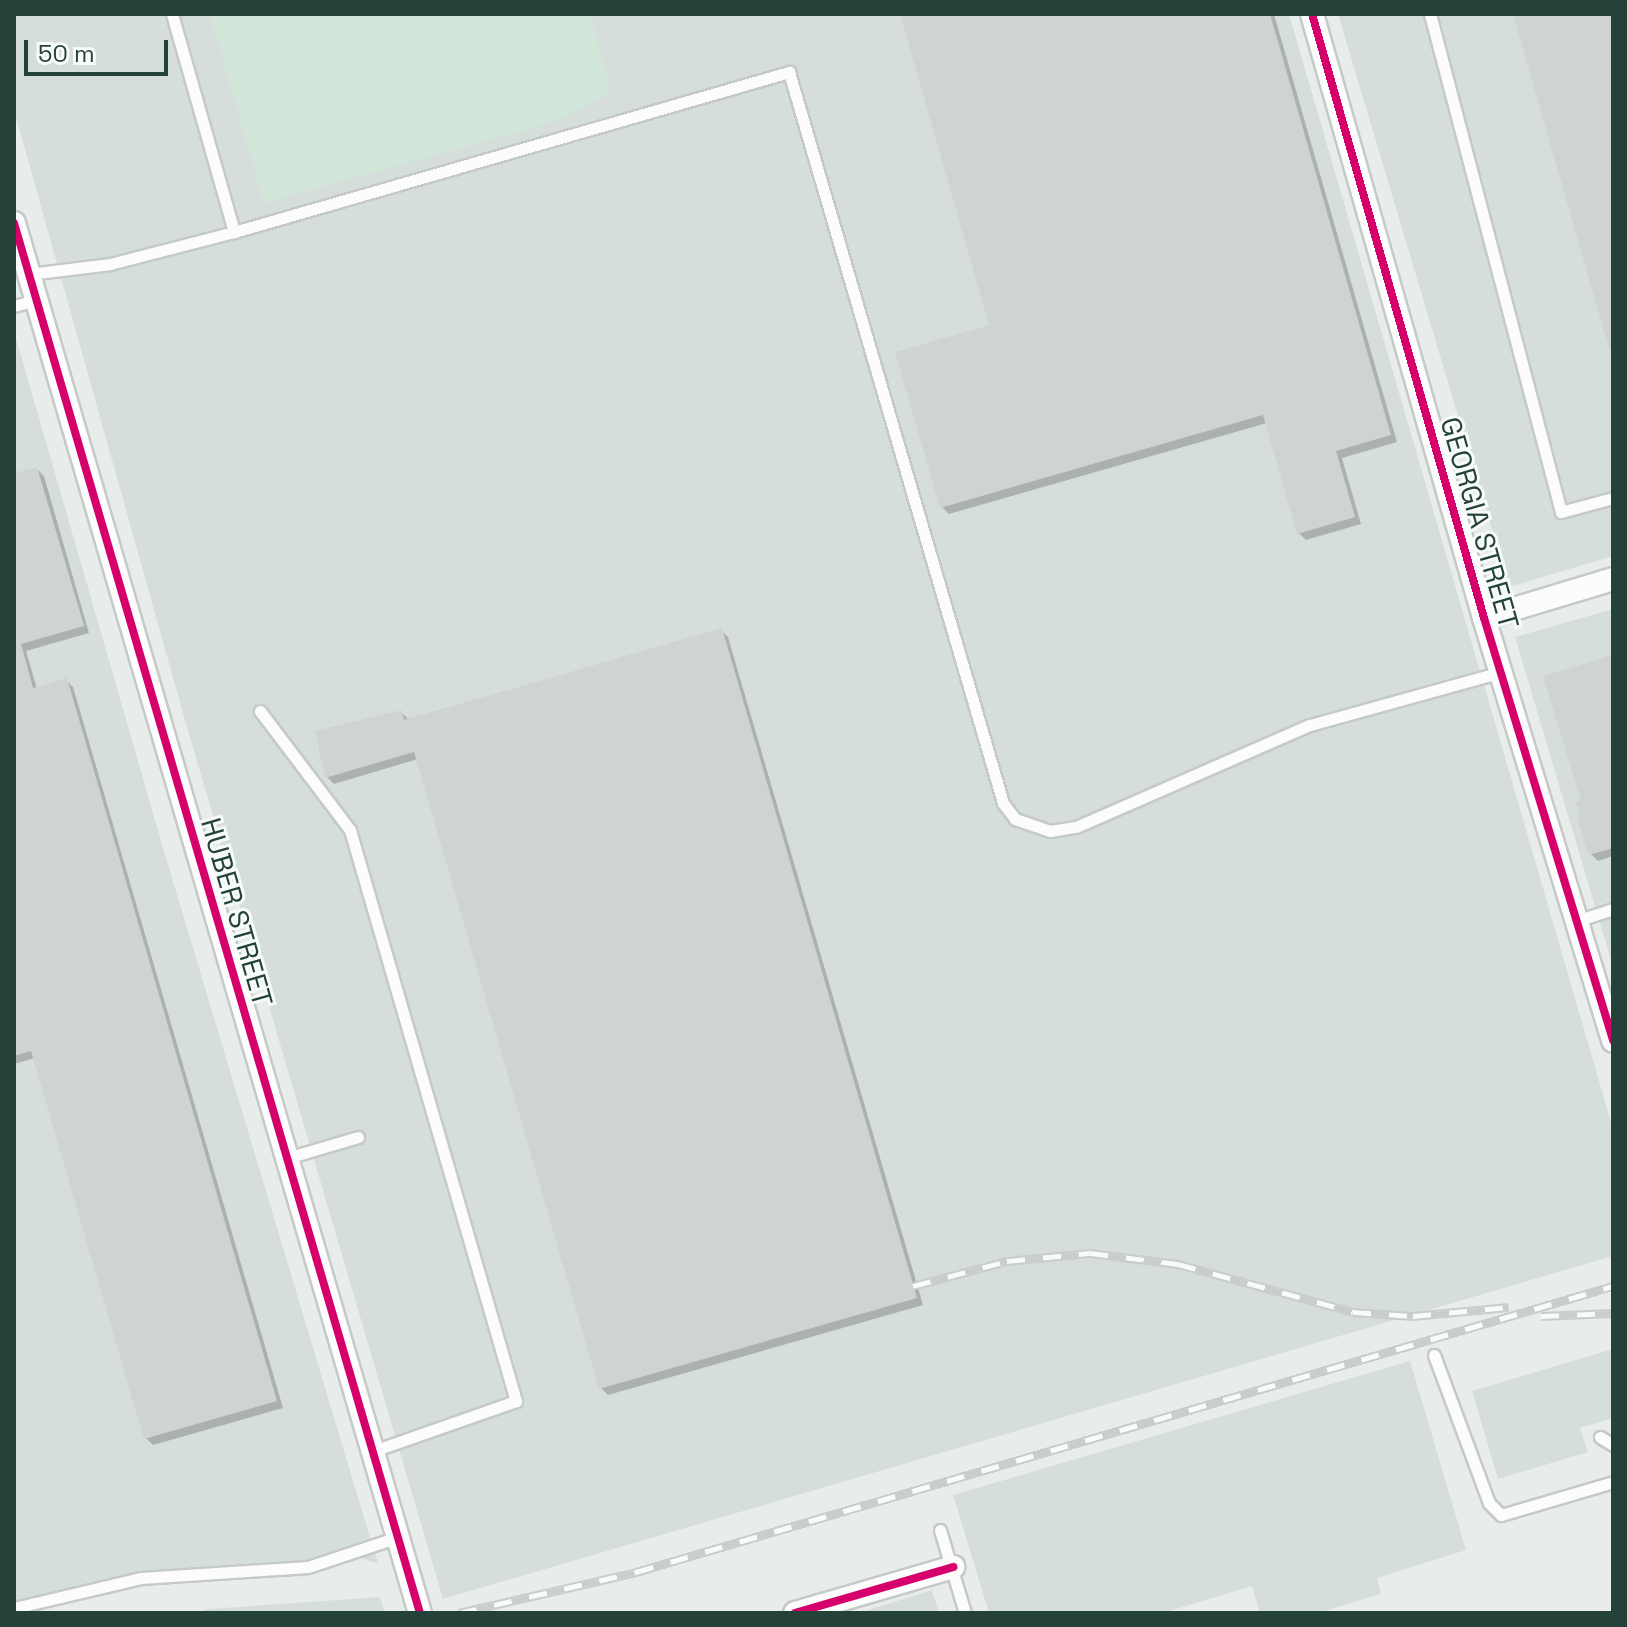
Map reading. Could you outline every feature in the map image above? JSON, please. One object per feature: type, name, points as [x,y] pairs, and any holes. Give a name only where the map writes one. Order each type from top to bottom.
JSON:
[{"type":"street","name":"GEORGIA STREET","points":[[1312,14],[1484,618],[1613,1041]]},
{"type":"street","name":"HUBER STREET","points":[[16,236],[420,1613]]},
{"type":"street","points":[[1484,618],[1613,579]]},
{"type":"street","points":[[795,1613],[953,1567]]},
{"type":"lane","points":[[172,14],[234,232]]},
{"type":"lane","points":[[1430,14],[1561,512],[1613,498]]},
{"type":"lane","points":[[29,274],[110,264],[234,232],[789,72],[1003,803],[1015,819],[1050,831],[1076,827],[1310,725],[1501,672]]},
{"type":"lane","points":[[14,306],[36,300]]},
{"type":"lane","points":[[260,711],[350,830],[516,1401],[373,1451]]},
{"type":"lane","points":[[1576,921],[1613,909]]},
{"type":"lane","points":[[287,1158],[358,1137]]},
{"type":"lane","points":[[1434,1355],[1489,1503],[1501,1515],[1613,1482]]},
{"type":"lane","points":[[1600,1437],[1613,1445]]},
{"type":"lane","points":[[940,1530],[965,1613]]},
{"type":"lane","points":[[14,1608],[152,1576],[308,1567],[398,1537]]},
{"type":"shaded area","points":[[14,14],[1289,14],[1613,1129],[1613,1256],[443,1599],[184,717],[14,110]]},
{"type":"shaded area","points":[[1338,14],[1613,14],[1613,556],[1509,587]]},
{"type":"shaded area","points":[[14,331],[166,858],[378,1564],[358,1557],[308,1576],[158,1582],[14,1613]]},
{"type":"shaded area","points":[[1613,609],[1613,967],[1515,637]]},
{"type":"shaded area","points":[[1613,1349],[1613,1418],[1580,1428],[1588,1452],[1498,1479],[1472,1391]]},
{"type":"shaded area","points":[[1410,1361],[1466,1550],[1377,1578],[1381,1594],[1318,1613],[1260,1613],[1252,1586],[1163,1613],[989,1613],[953,1495]]},
{"type":"shaded area","points":[[932,1590],[939,1613],[859,1613]]},
{"type":"shaded area","points":[[380,1597],[385,1613],[194,1613],[209,1609]]},
{"type":"green space","points":[[210,14],[590,14],[611,92],[554,122],[264,203]]},
{"type":"building","points":[[900,14],[1270,14],[1391,435],[1336,451],[1355,517],[1297,534],[1263,415],[940,508],[895,352],[989,325]]},
{"type":"building","points":[[1513,14],[1613,14],[1613,348],[1609,349]]},
{"type":"building","points":[[37,467],[84,626],[21,644],[33,688],[67,678],[277,1401],[144,1439],[31,1051],[14,1056],[14,473]]},
{"type":"building","points":[[722,628],[917,1298],[599,1389],[414,752],[325,778],[315,731],[402,710],[404,720]]},
{"type":"building","points":[[1613,655],[1613,848],[1589,855],[1577,817],[1580,816],[1576,802],[1581,801],[1543,676]]},
{"type":"railway","points":[[913,1286],[1007,1261],[1090,1253],[1178,1264],[1353,1312],[1413,1316],[1509,1307]]},
{"type":"railway","points":[[459,1613],[636,1572],[1613,1286]]},
{"type":"railway","points":[[1541,1316],[1613,1313]]},
{"type":"cycle path","points":[[1312,14],[1484,618],[1613,1041]]},
{"type":"cycle path","points":[[14,223],[420,1613]]},
{"type":"cycle path","points":[[795,1613],[953,1567]]}]
